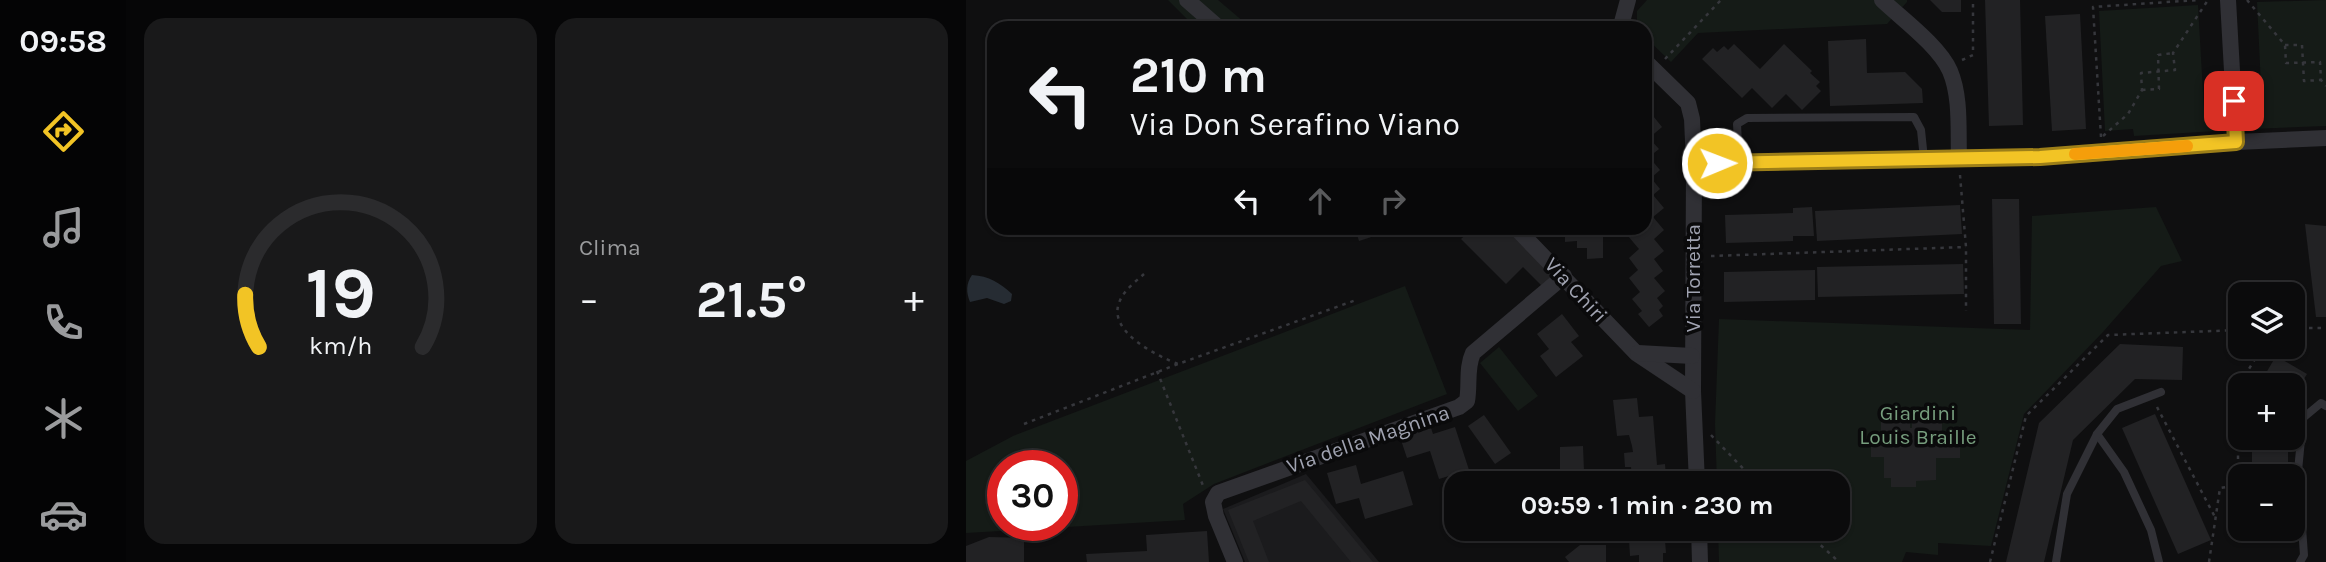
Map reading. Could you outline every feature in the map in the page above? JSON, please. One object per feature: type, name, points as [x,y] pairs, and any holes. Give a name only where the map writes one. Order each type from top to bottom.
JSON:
[{"type":"street","points":[[1187,0],[1211,21]]},
{"type":"street","points":[[1622,21],[1628,0]]},
{"type":"street","points":[[1882,0],[1937,53],[1948,68],[1956,97],[1959,158]]},
{"type":"street","points":[[2228,0],[2236,142]]},
{"type":"street","name":"Via Torretta","points":[[1652,67],[1688,103],[1694,135],[1693,391]]},
{"type":"street","points":[[1694,164],[2040,157],[2102,145],[2326,138]]},
{"type":"street","name":"Via Chiri","points":[[1523,235],[1636,353],[1693,391]]},
{"type":"street","name":"Via della Magnina","points":[[1213,502],[1218,493],[1238,484],[1459,407],[1467,401],[1470,389],[1469,362],[1473,353],[1564,276]]},
{"type":"street","points":[[1636,353],[1692,356]]},
{"type":"street","points":[[1693,391],[1697,471]]},
{"type":"street","points":[[1213,502],[1234,562]]},
{"type":"street","points":[[1699,541],[1700,562]]},
{"type":"lane","points":[[1739,163],[1737,124],[1748,118],[1914,117],[1922,130],[1924,159]]},
{"type":"lane","points":[[2056,562],[2067,494],[2097,434],[2117,409],[2161,392]]},
{"type":"lane","points":[[2303,560],[2298,471],[2303,418],[2321,403],[2326,406]]},
{"type":"lane","points":[[2097,434],[2124,472],[2151,530],[2159,562]]},
{"type":"path","points":[[1652,63],[1721,0]]},
{"type":"path","points":[[1948,68],[1973,55],[1973,0]]},
{"type":"path","points":[[2102,145],[2093,7],[2198,0]]},
{"type":"path","points":[[2102,145],[2128,114],[2142,90],[2141,72],[2175,70],[2173,53],[2208,0]]},
{"type":"path","points":[[2247,0],[2286,46],[2286,63],[2320,62],[2321,80],[2326,86]]},
{"type":"path","points":[[2286,46],[2302,45],[2304,81],[2321,80]]},
{"type":"path","points":[[2142,90],[2159,89],[2158,55],[2173,53]]},
{"type":"path","points":[[1959,158],[1966,247],[1966,312]]},
{"type":"path","points":[[1693,257],[1966,247]]},
{"type":"path","points":[[1144,274],[1119,300],[1116,311],[1119,321],[1139,344],[1178,364]]},
{"type":"path","points":[[1024,424],[1157,371],[1356,300]]},
{"type":"path","points":[[2305,328],[2326,328]]},
{"type":"path","points":[[1990,562],[2026,416],[2108,335],[2228,330]]},
{"type":"path","points":[[2209,562],[2220,488],[2238,485],[2238,387],[2255,359]]},
{"type":"path","points":[[1157,371],[1204,489],[1213,502]]},
{"type":"path","points":[[2151,396],[2216,519]]},
{"type":"path","points":[[1695,419],[1745,471]]},
{"type":"path","points":[[1816,541],[1839,562]]},
{"type":"shaded area","points":[[972,275],[999,283],[1012,294],[1011,301],[1004,304],[987,298],[970,302],[967,288]]},
{"type":"shaded area","points":[[1306,474],[1379,562],[1245,562],[1223,509]]},
{"type":"green space","points":[[1168,0],[1218,0],[1243,21],[1189,21]]},
{"type":"green space","points":[[1647,0],[1907,0],[1887,24],[1698,33],[1671,62],[1652,44],[1652,21],[1637,21],[1637,11]]},
{"type":"green space","points":[[2326,0],[2326,126],[2251,129],[2250,108],[2262,107],[2257,2]]},
{"type":"green space","points":[[2198,5],[2204,110],[2215,110],[2217,131],[2134,136],[2133,129],[2105,131],[2099,11]]},
{"type":"green space","name":"Giardini Louis Braille","points":[[2156,207],[2182,261],[2161,266],[2103,332],[2024,414],[1991,546],[1938,543],[1938,555],[1906,552],[1902,562],[1719,562],[1718,541],[1850,541],[1850,471],[1717,471],[1715,424],[1719,319],[2030,330],[2032,216]]},
{"type":"green space","points":[[1405,286],[1447,394],[1214,484],[1183,504],[1185,520],[1078,526],[1078,450],[987,450],[987,532],[966,533],[966,461],[1013,436]]},
{"type":"green space","points":[[1499,347],[1538,396],[1518,411],[1480,363]]},
{"type":"building","points":[[1930,0],[1961,0],[1961,12],[1942,12]]},
{"type":"building","points":[[1985,0],[2020,0],[2023,125],[1989,126]]},
{"type":"building","points":[[2080,14],[2086,129],[2052,131],[2045,16]]},
{"type":"building","points":[[1866,39],[1867,73],[1905,72],[1922,89],[1923,103],[1830,106],[1828,41]]},
{"type":"building","points":[[1734,44],[1760,69],[1784,44],[1812,71],[1810,73],[1820,82],[1816,86],[1821,91],[1802,110],[1786,94],[1772,108],[1752,88],[1742,98],[1702,59],[1713,48],[1717,52],[1724,46],[1728,50]]},
{"type":"building","points":[[1652,115],[1662,127],[1652,135]]},
{"type":"building","points":[[1652,141],[1659,149],[1652,155]]},
{"type":"building","points":[[1652,161],[1660,170],[1652,177]]},
{"type":"building","points":[[1652,179],[1660,189],[1653,195],[1664,208],[1653,217],[1664,230],[1654,239],[1664,251],[1654,259],[1663,271],[1654,278],[1665,291],[1657,298],[1663,306],[1659,310],[1663,316],[1649,327],[1638,314],[1642,311],[1632,299],[1640,292],[1629,278],[1638,270],[1629,258],[1639,249],[1628,236],[1652,235]]},
{"type":"building","points":[[1992,199],[2019,199],[2021,324],[1994,324]]},
{"type":"building","points":[[1960,205],[1962,234],[1817,241],[1815,211]]},
{"type":"building","points":[[1812,207],[1814,236],[1793,236],[1793,241],[1726,243],[1725,215],[1793,213],[1793,208]]},
{"type":"building","points":[[2305,224],[2326,226],[2326,317],[2316,317]]},
{"type":"building","points":[[1357,235],[1378,235],[1359,241]]},
{"type":"building","points":[[1465,235],[1514,235],[1558,278],[1546,290],[1523,267],[1506,284],[1461,239]]},
{"type":"building","points":[[1565,235],[1603,235],[1603,258],[1587,259],[1587,248],[1577,248],[1577,241],[1565,242]]},
{"type":"building","points":[[1963,264],[1964,294],[1818,297],[1817,267]]},
{"type":"building","points":[[1815,270],[1815,300],[1724,302],[1724,272]]},
{"type":"building","points":[[1562,314],[1579,336],[1571,342],[1583,356],[1556,377],[1540,356],[1549,349],[1537,334]]},
{"type":"building","points":[[2120,344],[2183,347],[2182,380],[2135,379],[2073,440],[2044,562],[2006,562],[2039,423]]},
{"type":"building","points":[[2274,359],[2281,359],[2307,374],[2305,377],[2305,373],[2266,373]]},
{"type":"building","points":[[1637,398],[1639,417],[1653,416],[1657,465],[1665,464],[1666,471],[1631,471],[1631,467],[1625,467],[1624,453],[1633,452],[1632,446],[1629,435],[1617,436],[1613,400]]},
{"type":"building","points":[[2155,414],[2211,540],[2178,554],[2122,428]]},
{"type":"building","points":[[1484,415],[1511,453],[1495,464],[1468,426]]},
{"type":"building","points":[[1912,421],[1942,421],[1942,447],[1960,447],[1960,458],[1936,458],[1936,480],[1916,481],[1916,487],[1891,487],[1891,478],[1884,478],[1884,457],[1871,457],[1871,440],[1881,440],[1881,422],[1910,422],[1912,428]]},
{"type":"building","points":[[1455,427],[1469,470],[1444,471],[1444,478],[1439,479],[1430,451],[1407,458],[1400,437],[1431,428],[1433,434]]},
{"type":"building","points":[[1583,446],[1584,471],[1560,471],[1560,447]]},
{"type":"building","points":[[2252,450],[2288,450],[2288,464],[2252,464]]},
{"type":"building","points":[[1356,465],[1361,484],[1403,471],[1413,505],[1365,519],[1359,498],[1336,504],[1327,473]]},
{"type":"building","points":[[1305,480],[1373,562],[1351,562],[1301,501],[1253,521],[1269,562],[1249,562],[1228,510]]},
{"type":"building","points":[[1207,531],[1209,562],[1087,562],[1086,554],[1147,551],[1146,535]]},
{"type":"building","points":[[987,538],[987,541],[1024,541],[1024,562],[966,562],[966,546]]},
{"type":"building","points":[[1629,541],[1665,541],[1666,553],[1663,553],[1663,562],[1639,562],[1639,555],[1630,556]]},
{"type":"building","points":[[1580,545],[1606,545],[1606,562],[1569,562],[1565,557]]},
{"type":"slow traffic","points":[[2075,154],[2187,146]]},
{"type":"route","points":[[1717,163],[2040,157],[2236,142],[2234,101]]}]
